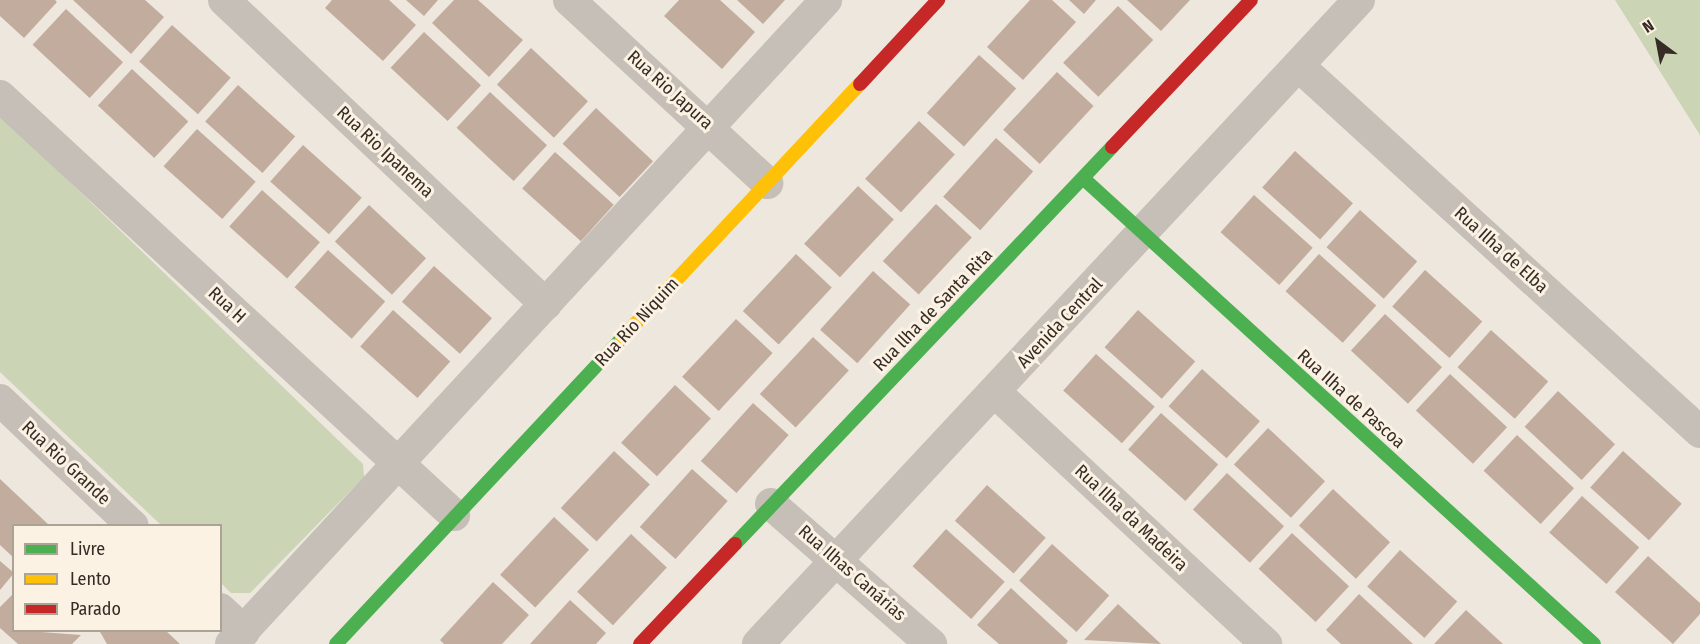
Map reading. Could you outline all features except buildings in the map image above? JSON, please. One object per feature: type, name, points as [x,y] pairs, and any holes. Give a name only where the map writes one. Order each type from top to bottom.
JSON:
[{"type":"street","name":"Rua Rio Ipanema","points":[[224,0],[546,304]]},
{"type":"street","name":"Rua Rio Japura","points":[[569,0],[710,126],[767,183]]},
{"type":"street","points":[[222,612],[238,637],[826,0]]},
{"type":"street","name":"Rua Rio Niquim","points":[[336,644],[454,515],[938,0]]},
{"type":"street","name":"Rua llha de Santa Rita","points":[[640,644],[771,504],[1084,179],[1251,0]]},
{"type":"street","name":"Avenida Central","points":[[758,644],[996,393],[1142,234],[1301,68],[1359,0]]},
{"type":"street","name":"Rua Ilha de Elba","points":[[1301,68],[1700,432]]},
{"type":"street","name":"Rua H","points":[[0,96],[454,515]]},
{"type":"street","name":"Rua Ilha de Pascoa","points":[[1084,179],[1594,644]]},
{"type":"street","name":"Rua Ilha da Madeira","points":[[996,393],[1266,644]]},
{"type":"street","name":"Rua Rio Grande","points":[[0,400],[132,524]]},
{"type":"street","name":"Rua Ilhas Canárias","points":[[771,504],[839,559],[931,644]]},
{"type":"green space","points":[[1615,0],[1700,0],[1700,135]]},
{"type":"green space","points":[[0,115],[363,464],[364,477],[250,593],[231,593],[222,584],[222,524],[160,524],[0,372]]},
{"type":"traffic: fast","points":[[735,544],[1112,147]]},
{"type":"traffic: fast","points":[[1084,179],[1594,644]]},
{"type":"traffic: fast","points":[[336,644],[622,338]]},
{"type":"traffic: slow","points":[[622,338],[860,84]]},
{"type":"traffic: jam","points":[[860,84],[938,0]]},
{"type":"traffic: jam","points":[[1112,147],[1251,0]]},
{"type":"traffic: jam","points":[[640,644],[735,544]]}]
